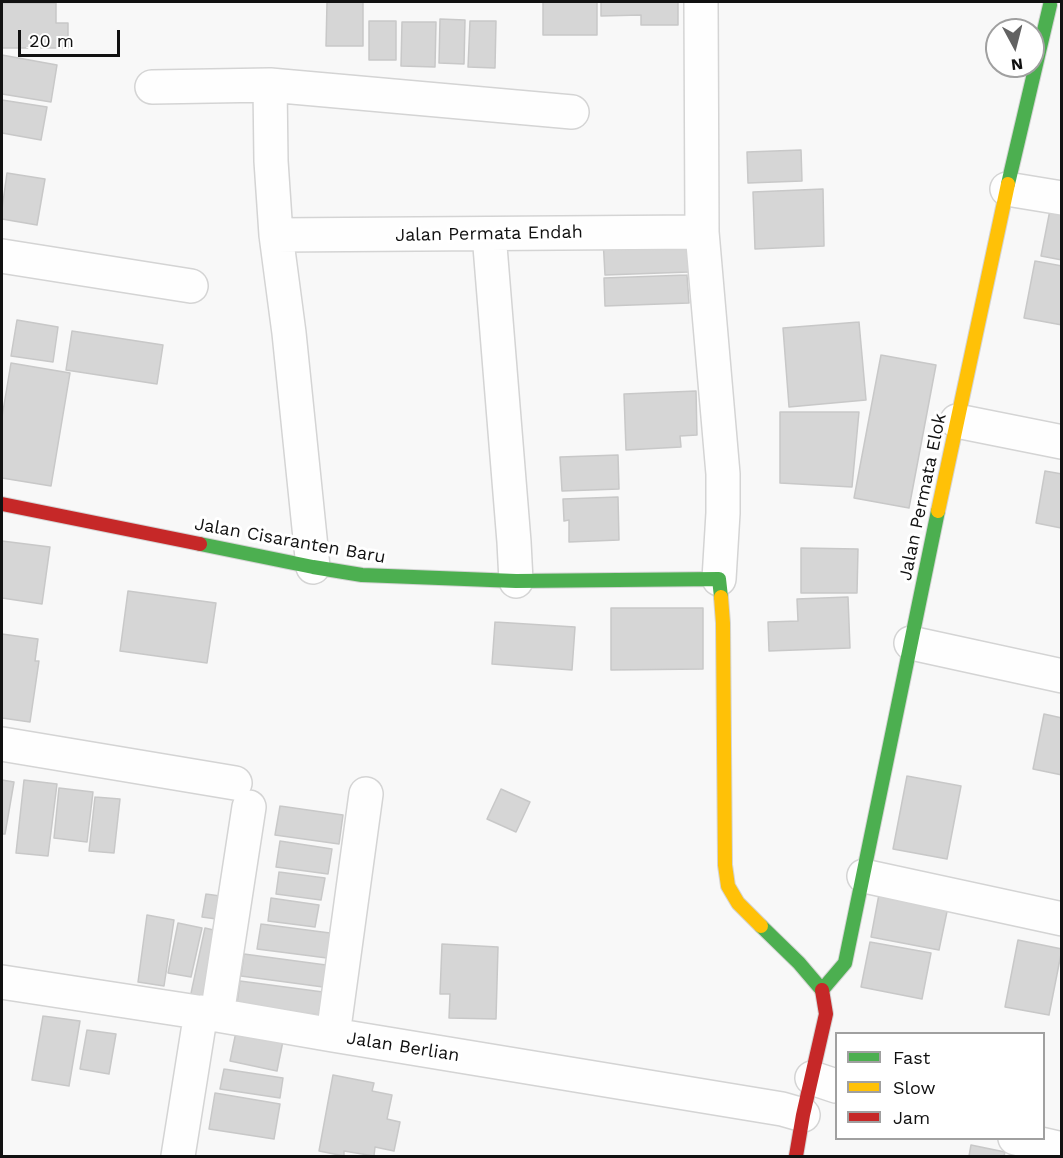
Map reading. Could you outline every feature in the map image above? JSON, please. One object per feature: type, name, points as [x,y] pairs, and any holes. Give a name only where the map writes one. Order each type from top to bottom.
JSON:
[{"type":"street","points":[[701,2],[702,232],[723,474],[719,579],[723,624],[725,865],[728,886],[738,903],[799,963],[822,990],[826,1014],[813,1095],[796,1156]]},
{"type":"street","name":"Jalan Permata Elok","points":[[822,990],[845,963],[957,421],[1047,4]]},
{"type":"street","points":[[270,85],[276,235],[313,567]]},
{"type":"street","points":[[152,87],[270,85],[572,112]]},
{"type":"street","points":[[1007,189],[1062,198]]},
{"type":"street","name":"Jalan Permata Endah","points":[[276,235],[702,232]]},
{"type":"street","points":[[489,234],[516,581]]},
{"type":"street","points":[[2,256],[191,286]]},
{"type":"street","points":[[957,421],[1062,442]]},
{"type":"street","name":"Jalan Cisaranten Baru","points":[[2,504],[362,575],[516,581],[719,579]]},
{"type":"street","points":[[911,643],[1062,676]]},
{"type":"street","points":[[2,744],[242,795],[209,1013],[178,1156]]},
{"type":"street","points":[[333,1035],[366,794]]},
{"type":"street","points":[[864,876],[1062,919]]},
{"type":"street","name":"Jalan Berlian","points":[[2,982],[209,1013],[782,1109],[813,1095]]},
{"type":"street","points":[[1024,1140],[1062,1149]]},
{"type":"building","points":[[327,2],[363,2],[363,46],[326,46]]},
{"type":"building","points":[[543,2],[597,2],[597,35],[543,35]]},
{"type":"building","points":[[601,2],[678,2],[678,25],[641,25],[641,15],[601,16]]},
{"type":"building","points":[[2,3],[56,3],[56,23],[68,23],[68,48],[2,48]]},
{"type":"building","points":[[440,19],[465,20],[464,64],[439,63]]},
{"type":"building","points":[[369,21],[396,21],[396,60],[369,60]]},
{"type":"building","points":[[470,21],[496,21],[495,68],[468,67]]},
{"type":"building","points":[[402,22],[436,22],[435,67],[401,66]]},
{"type":"building","points":[[2,55],[57,65],[51,102],[2,94]]},
{"type":"building","points":[[2,100],[47,107],[41,140],[2,133]]},
{"type":"building","points":[[801,150],[802,181],[748,183],[747,152]]},
{"type":"building","points":[[7,173],[45,179],[37,225],[2,219]]},
{"type":"building","points":[[823,189],[824,246],[755,249],[753,192]]},
{"type":"building","points":[[1050,210],[1062,212],[1062,260],[1041,256]]},
{"type":"building","points":[[687,236],[689,272],[605,275],[603,239]]},
{"type":"building","points":[[1035,261],[1062,266],[1062,325],[1024,318]]},
{"type":"building","points":[[687,275],[689,303],[605,306],[604,278]]},
{"type":"building","points":[[17,320],[58,327],[53,362],[11,356]]},
{"type":"building","points":[[859,322],[866,400],[789,407],[783,328]]},
{"type":"building","points":[[72,331],[163,345],[157,384],[66,370]]},
{"type":"building","points":[[881,355],[936,365],[909,508],[854,498]]},
{"type":"building","points":[[11,363],[70,373],[51,486],[2,478],[2,417]]},
{"type":"building","points":[[696,391],[697,435],[680,436],[681,447],[626,450],[624,394]]},
{"type":"building","points":[[780,412],[859,412],[852,487],[780,483]]},
{"type":"building","points":[[618,455],[619,489],[562,491],[560,457]]},
{"type":"building","points":[[1045,471],[1062,474],[1061,528],[1036,523]]},
{"type":"building","points":[[618,497],[619,540],[569,542],[569,520],[564,521],[563,499]]},
{"type":"building","points":[[2,541],[50,547],[42,604],[2,598]]},
{"type":"building","points":[[801,548],[858,549],[857,593],[801,593]]},
{"type":"building","points":[[128,591],[216,603],[207,663],[120,651]]},
{"type":"building","points":[[848,597],[850,648],[769,651],[768,622],[798,621],[797,599]]},
{"type":"building","points":[[611,608],[703,608],[703,669],[611,670]]},
{"type":"building","points":[[495,622],[575,627],[572,670],[492,664]]},
{"type":"building","points":[[2,634],[38,639],[35,661],[39,661],[30,722],[2,718]]},
{"type":"building","points":[[1044,714],[1062,718],[1062,775],[1033,769]]},
{"type":"building","points":[[907,776],[961,786],[947,859],[893,849]]},
{"type":"building","points":[[2,780],[14,782],[5,834],[2,834]]},
{"type":"building","points":[[24,780],[57,784],[48,856],[16,853]]},
{"type":"building","points":[[59,788],[93,792],[87,842],[54,838]]},
{"type":"building","points":[[501,789],[530,802],[516,832],[487,819]]},
{"type":"building","points":[[95,797],[120,799],[114,853],[89,851]]},
{"type":"building","points":[[280,806],[343,815],[339,844],[275,835]]},
{"type":"building","points":[[280,841],[332,849],[328,874],[276,867]]},
{"type":"building","points":[[279,872],[325,878],[321,900],[276,894]]},
{"type":"building","points":[[880,889],[949,902],[939,950],[871,937]]},
{"type":"building","points":[[206,894],[234,898],[231,921],[202,917]]},
{"type":"building","points":[[271,898],[319,905],[315,927],[268,921]]},
{"type":"building","points":[[147,915],[174,920],[164,986],[138,982]]},
{"type":"building","points":[[178,923],[202,928],[191,977],[168,973]]},
{"type":"building","points":[[261,924],[330,933],[327,958],[257,949]]},
{"type":"building","points":[[205,928],[226,933],[212,1002],[190,998]]},
{"type":"building","points":[[1018,940],[1062,949],[1049,1015],[1005,1007]]},
{"type":"building","points":[[870,942],[931,953],[922,999],[861,987]]},
{"type":"building","points":[[442,944],[498,947],[496,1019],[449,1018],[450,994],[440,994]]},
{"type":"building","points":[[244,954],[326,965],[323,987],[241,976]]},
{"type":"building","points":[[240,981],[323,992],[319,1015],[237,1004]]},
{"type":"building","points":[[43,1016],[80,1021],[69,1086],[32,1080]]},
{"type":"building","points":[[237,1027],[284,1036],[277,1071],[230,1061]]},
{"type":"building","points":[[87,1030],[116,1034],[109,1074],[80,1069]]},
{"type":"building","points":[[224,1069],[283,1078],[280,1098],[220,1089]]},
{"type":"building","points":[[333,1075],[374,1083],[372,1091],[392,1095],[387,1119],[400,1122],[394,1151],[375,1147],[374,1156],[344,1151],[344,1156],[319,1151]]},
{"type":"building","points":[[215,1093],[280,1104],[274,1139],[209,1129]]},
{"type":"building","points":[[971,1145],[1005,1152],[1004,1156],[969,1156]]},
{"type":"traffic: fast","points":[[1008,184],[1050,5]]},
{"type":"traffic: fast","points":[[822,990],[845,963],[938,511]]},
{"type":"traffic: fast","points":[[200,544],[362,575],[516,581],[719,579],[721,597]]},
{"type":"traffic: fast","points":[[761,926],[799,963],[822,990]]},
{"type":"traffic: slow","points":[[938,511],[1008,184]]},
{"type":"traffic: slow","points":[[721,597],[725,865],[728,886],[738,903],[761,926]]},
{"type":"traffic: jam","points":[[2,504],[200,544]]},
{"type":"traffic: jam","points":[[796,1156],[826,1014],[822,990]]}]
